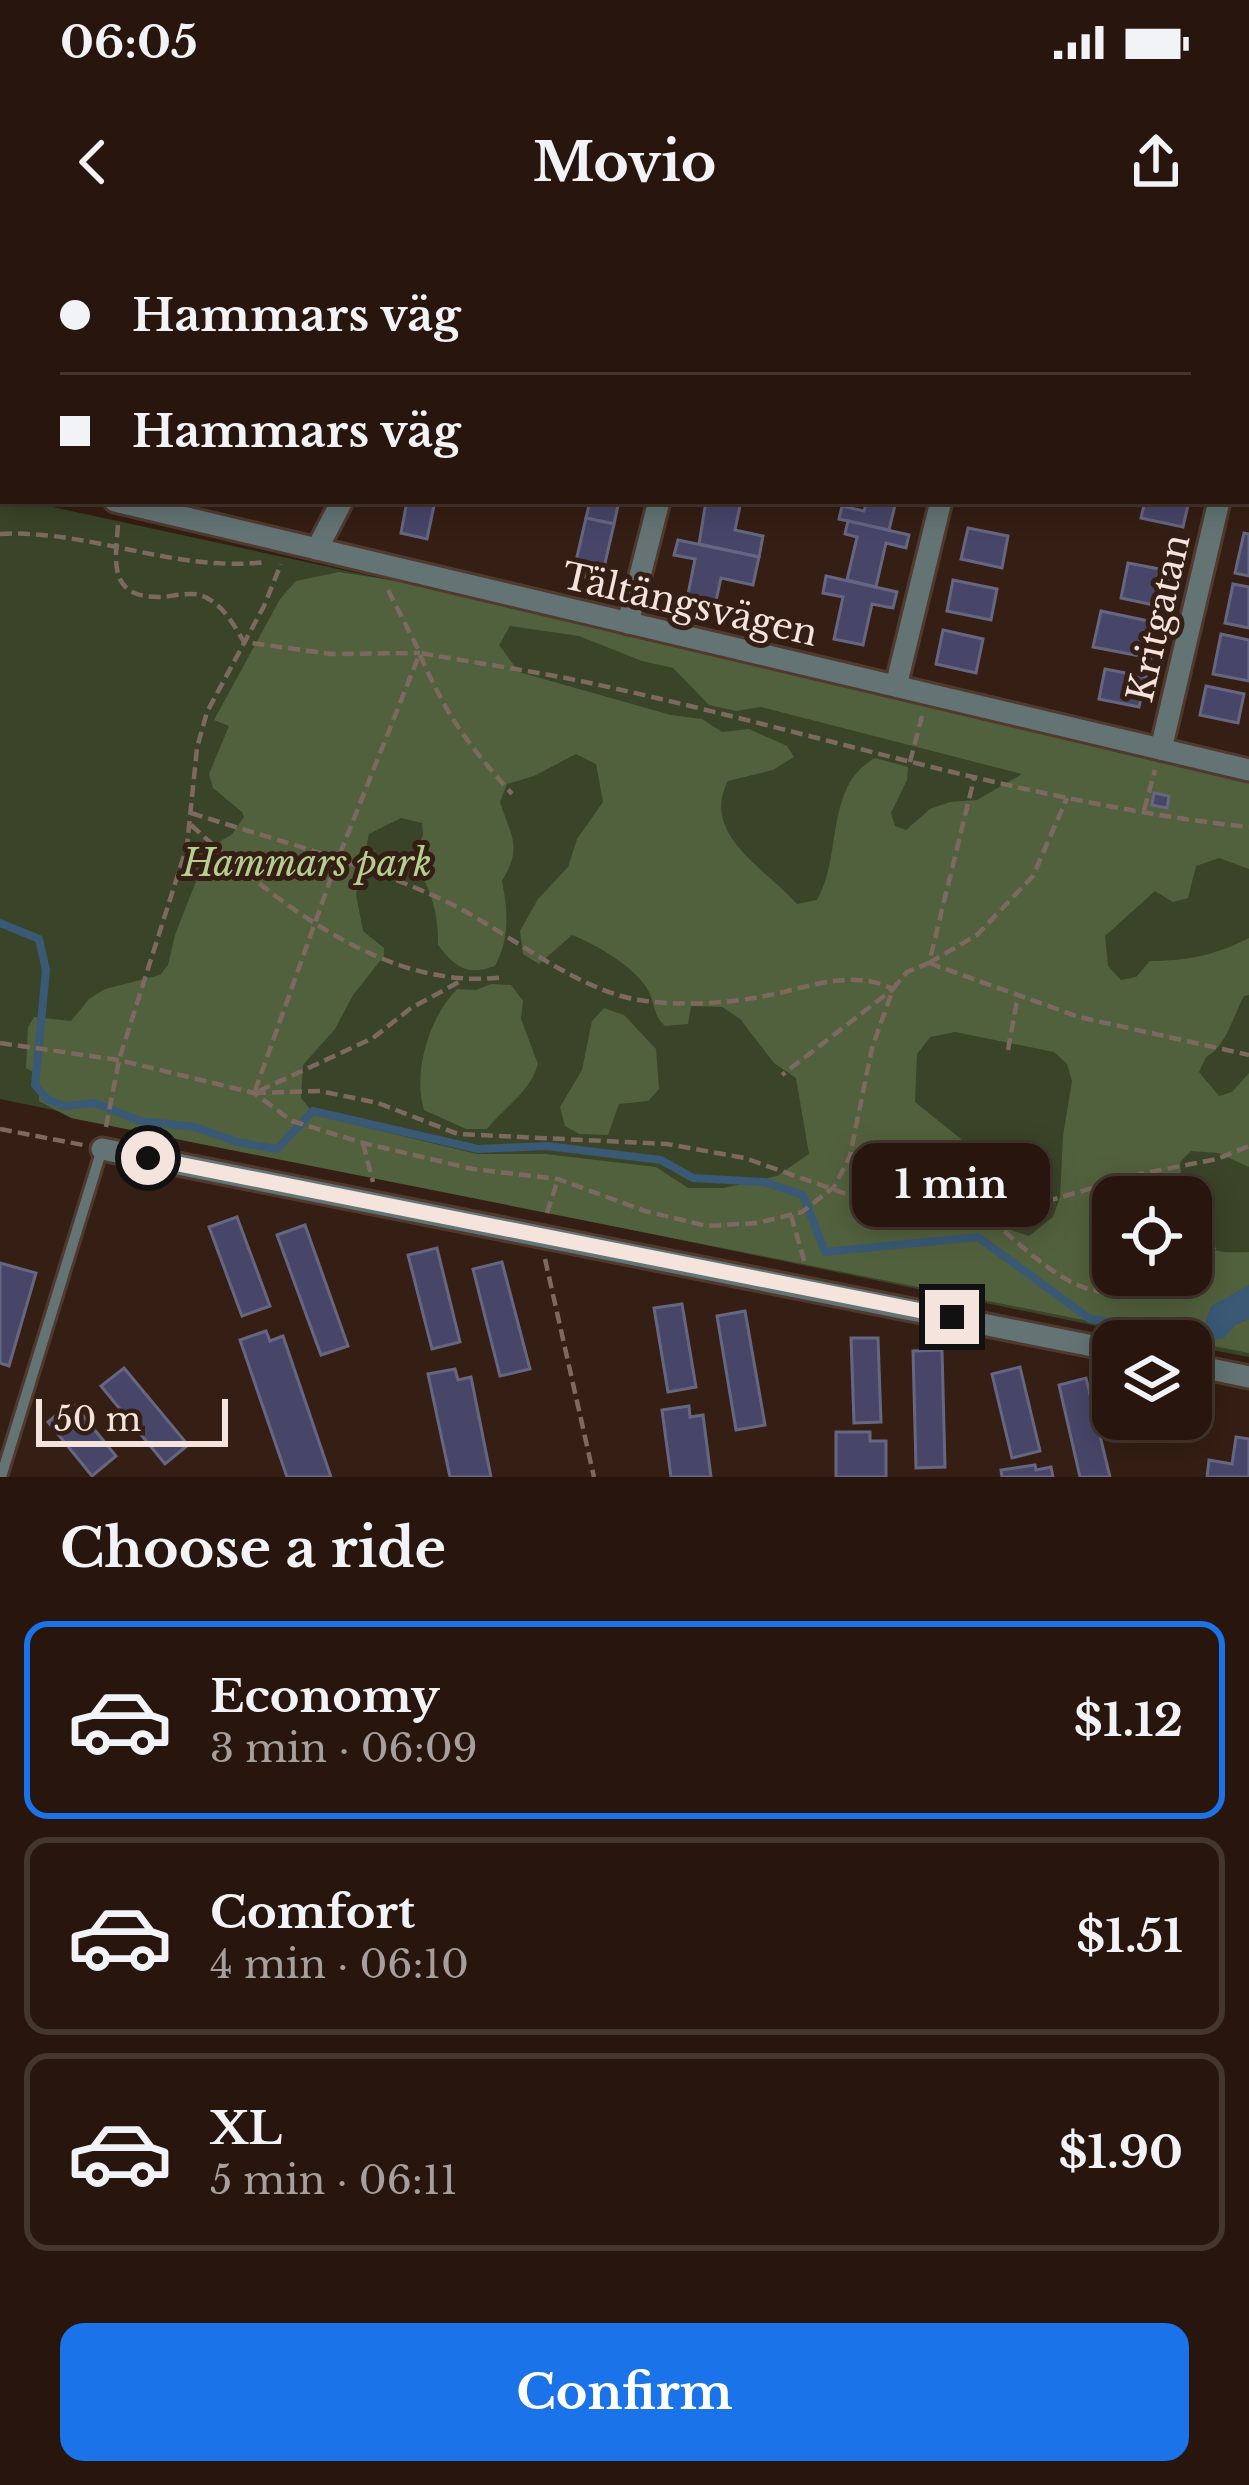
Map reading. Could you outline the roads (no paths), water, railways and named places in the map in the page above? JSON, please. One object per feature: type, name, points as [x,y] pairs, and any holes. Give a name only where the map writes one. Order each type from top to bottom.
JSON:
[{"type":"street","name":"Tältängsvägen","points":[[126,504],[1249,770]]},
{"type":"street","points":[[317,549],[340,504]]},
{"type":"street","points":[[628,623],[658,504]]},
{"type":"street","points":[[896,686],[939,504]]},
{"type":"street","name":"Kritgatan","points":[[1161,749],[1219,504]]},
{"type":"street","points":[[102,1149],[1092,1346]]},
{"type":"street","points":[[1212,1370],[1249,1377]]},
{"type":"lane","points":[[2,1477],[102,1149]]},
{"type":"water","points":[[1249,1285],[1249,1319],[1236,1324],[1224,1338],[1212,1340],[1212,1320],[1206,1320],[1211,1306]]},
{"type":"waterway","points":[[0,923],[39,939],[46,970],[35,1085],[47,1099],[64,1106],[95,1103],[140,1121],[195,1127],[237,1142],[277,1149],[313,1111],[478,1149],[547,1146],[661,1160],[693,1178],[764,1182],[803,1195],[825,1252],[978,1237],[1097,1320]]},
{"type":"park label","name":"Hammars park","points":[[307,863]]}]
